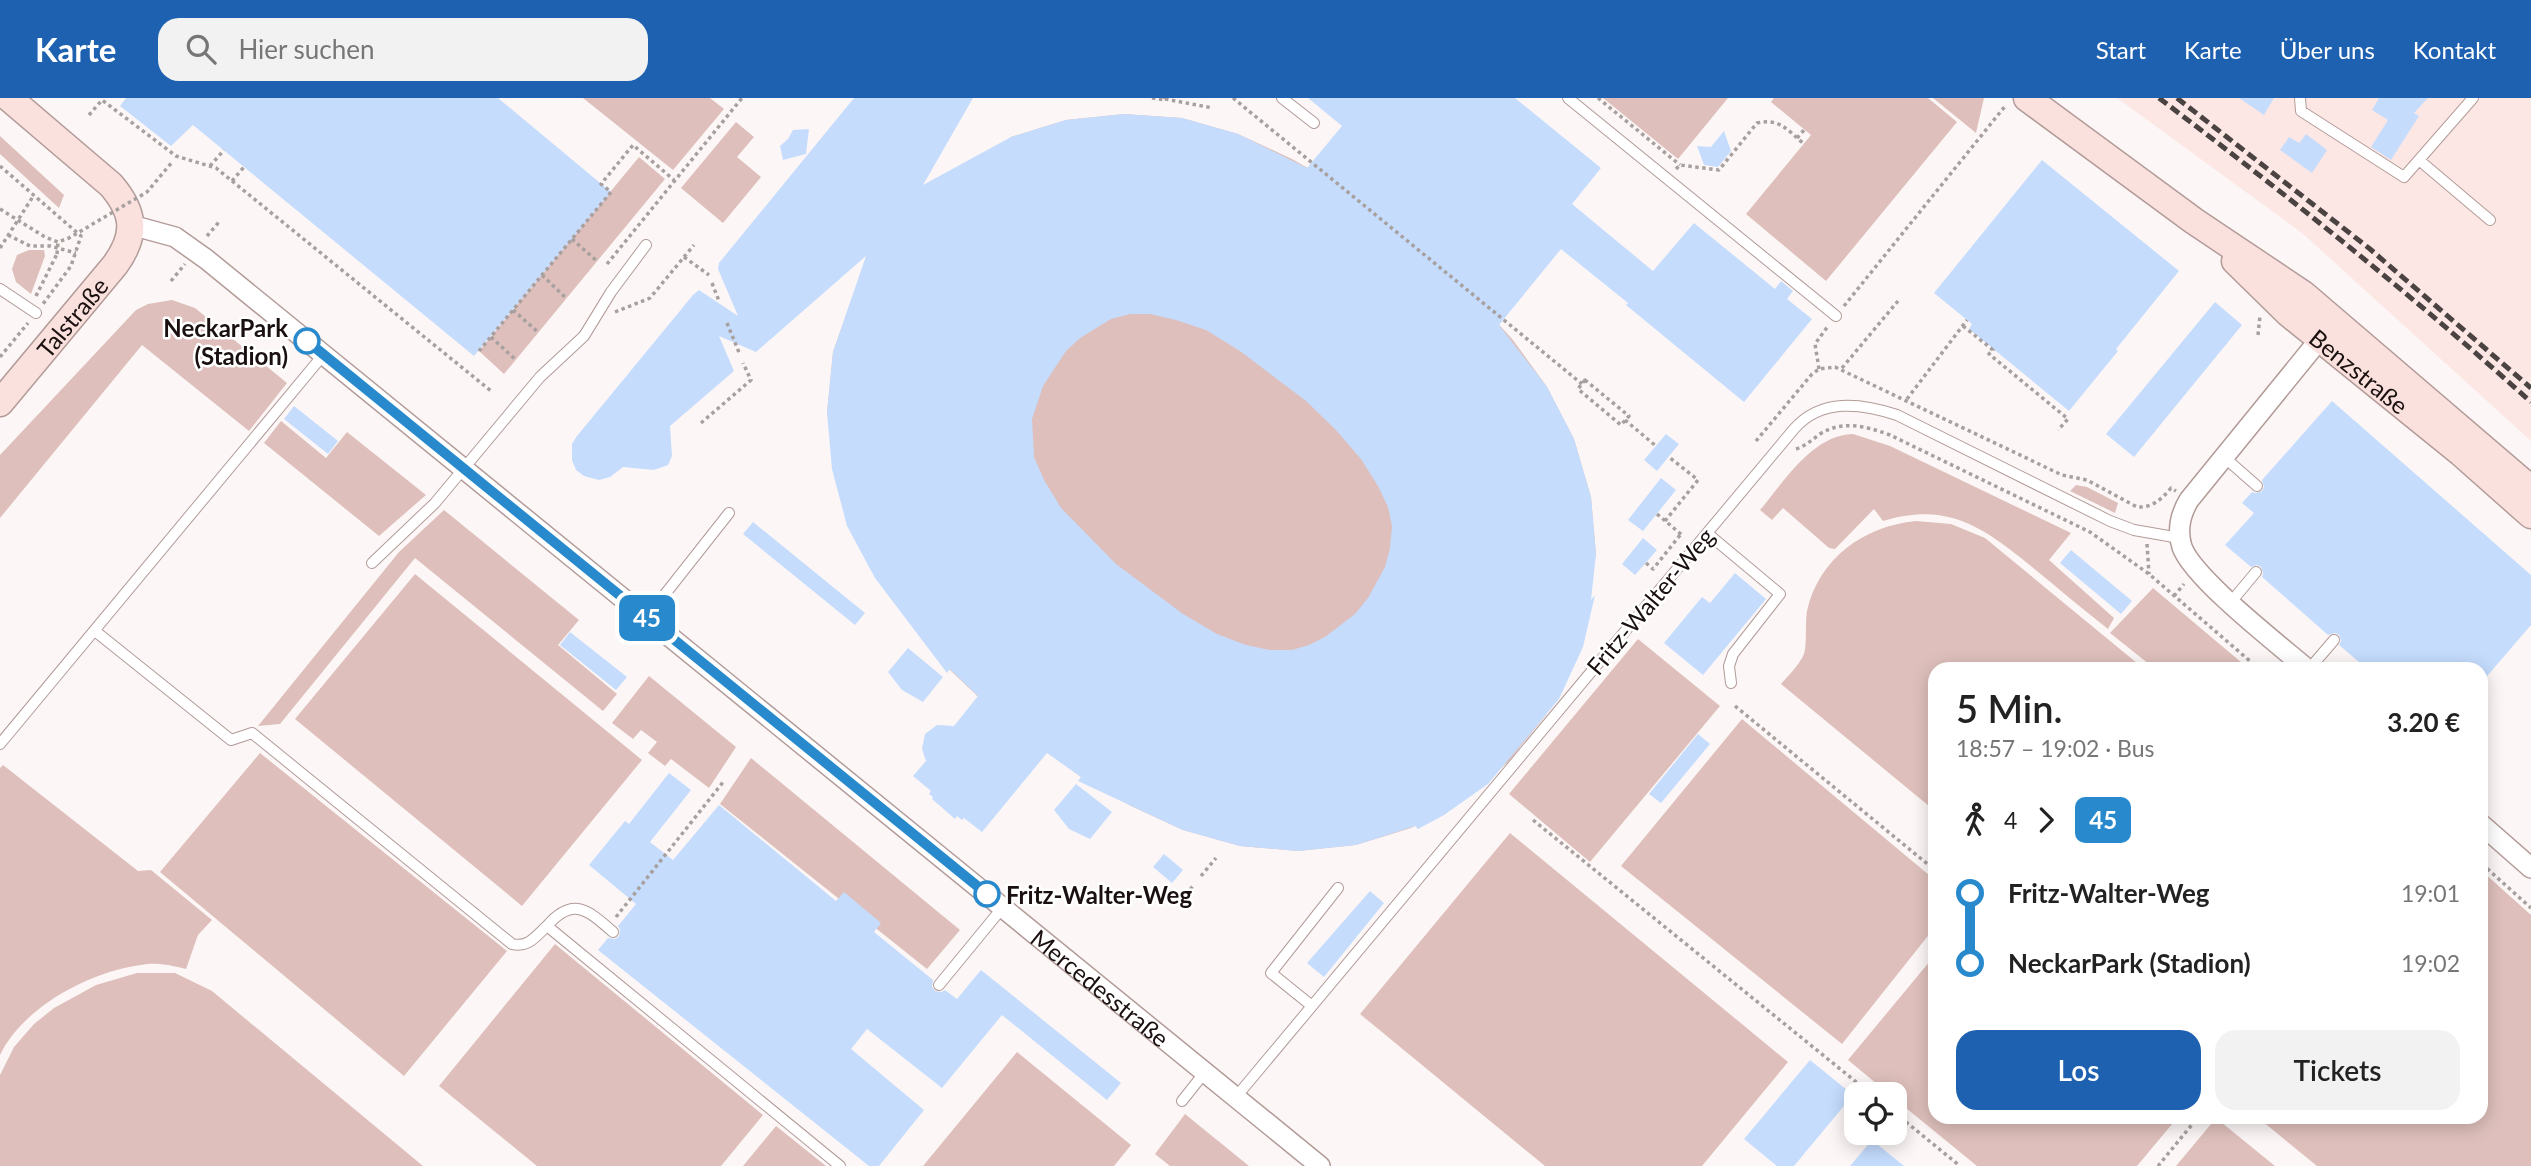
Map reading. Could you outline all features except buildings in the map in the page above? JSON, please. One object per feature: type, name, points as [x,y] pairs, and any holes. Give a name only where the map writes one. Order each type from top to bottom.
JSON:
[{"type":"main road","points":[[9,98],[111,185],[128,210],[131,225]]},
{"type":"main road","name":"Benzstraße","points":[[2018,100],[2194,221],[2288,313],[2327,330],[2531,489]]},
{"type":"main road","name":"Talstraße","points":[[0,403],[115,265],[127,246],[131,225]]},
{"type":"main road","name":"Benzstraße","points":[[2327,330],[2531,515]]},
{"type":"street","name":"Mercedesstraße","points":[[131,225],[181,240],[464,467],[1320,1166]]},
{"type":"street","points":[[2301,662],[2190,563],[2180,538],[2180,518],[2224,457],[2327,330]]},
{"type":"street","points":[[2488,830],[2531,868]]},
{"type":"lane","points":[[1282,98],[1314,123]]},
{"type":"lane","points":[[1568,98],[1836,316]]},
{"type":"lane","points":[[2300,98],[2301,111],[2404,177],[2473,98]]},
{"type":"lane","points":[[2419,160],[2490,220]]},
{"type":"lane","points":[[372,563],[435,503],[540,377],[577,343],[646,245]]},
{"type":"lane","points":[[0,289],[36,313]]},
{"type":"lane","points":[[0,744],[324,354]]},
{"type":"lane","name":"Fritz-Walter-Weg","points":[[1236,1097],[1807,416],[1829,407],[1865,406],[1897,415],[2110,521],[2134,530],[2180,538]]},
{"type":"lane","points":[[2224,457],[2257,486]]},
{"type":"lane","points":[[647,617],[729,513]]},
{"type":"lane","points":[[1707,533],[1780,594],[1733,654],[1729,666],[1731,683]]},
{"type":"lane","points":[[2231,602],[2256,572]]},
{"type":"lane","points":[[95,631],[231,740],[252,733],[512,944],[520,946],[530,943],[563,911],[574,908],[586,910],[611,929]]},
{"type":"lane","points":[[2314,662],[2334,640]]},
{"type":"lane","points":[[1312,1006],[1271,973],[1338,888]]},
{"type":"lane","points":[[939,985],[1003,907]]},
{"type":"lane","points":[[547,926],[840,1166]]},
{"type":"lane","points":[[1182,1101],[1205,1072]]},
{"type":"path","points":[[607,264],[742,98]]},
{"type":"path","points":[[1152,98],[1213,107]]},
{"type":"path","points":[[1233,98],[1582,384]]},
{"type":"path","points":[[1598,98],[1680,165],[1719,170],[1757,123],[1762,121],[1778,122],[1803,143]]},
{"type":"path","points":[[89,115],[103,100],[176,156],[210,166],[232,181],[491,391]]},
{"type":"path","points":[[1819,369],[1815,344],[2018,100]]},
{"type":"path","points":[[1797,138],[1804,130]]},
{"type":"path","points":[[479,351],[611,192],[601,184],[633,145],[674,180]]},
{"type":"path","points":[[210,166],[224,150]]},
{"type":"path","points":[[0,209],[58,242],[147,192],[176,156]]},
{"type":"path","points":[[1668,179],[1680,165]]},
{"type":"path","points":[[0,166],[81,236],[66,273],[0,357]]},
{"type":"path","points":[[232,181],[244,167]]},
{"type":"path","points":[[0,248],[34,195]]},
{"type":"path","points":[[8,235],[30,246],[50,246],[76,253]]},
{"type":"path","points":[[572,239],[598,262]]},
{"type":"path","points":[[36,296],[57,254],[58,242]]},
{"type":"path","points":[[589,328],[650,298],[694,245]]},
{"type":"path","points":[[684,257],[709,275]]},
{"type":"path","points":[[542,275],[567,299]]},
{"type":"path","points":[[712,283],[719,301]]},
{"type":"path","points":[[1842,368],[1898,301]]},
{"type":"path","points":[[2258,335],[2262,307]]},
{"type":"path","points":[[513,310],[539,333]]},
{"type":"path","points":[[1906,399],[1967,320]]},
{"type":"path","points":[[727,323],[740,355]]},
{"type":"path","points":[[1963,326],[1993,350],[1989,354],[2068,419],[2058,430]]},
{"type":"path","points":[[491,337],[516,360]]},
{"type":"path","points":[[701,423],[751,380],[743,362]]},
{"type":"path","points":[[1756,441],[1812,374],[1827,366],[1842,368],[2062,475],[2087,480],[2132,505],[2146,507]]},
{"type":"path","points":[[1585,380],[1629,416],[1621,425],[1578,389],[1582,384],[1585,380]]},
{"type":"path","points":[[1625,421],[1656,446]]},
{"type":"path","points":[[1772,455],[1783,450],[1799,449],[1839,426],[1865,426],[1890,435],[2090,532],[2149,573],[2251,662]]},
{"type":"path","points":[[1665,521],[1698,480],[1669,457]]},
{"type":"path","points":[[1657,514],[1696,546]]},
{"type":"path","points":[[1646,563],[1653,569],[1681,534]]},
{"type":"path","points":[[1735,706],[1928,864]]},
{"type":"path","points":[[611,929],[724,782]]},
{"type":"path","points":[[1533,820],[1856,1082]]},
{"type":"path","points":[[1201,876],[1216,858]]},
{"type":"path","points":[[2488,869],[2531,908]]},
{"type":"path","points":[[1181,900],[1193,886]]},
{"type":"path","points":[[1907,1123],[1961,1166]]},
{"type":"path","points":[[2158,1166],[2192,1124]]},
{"type":"shaded area","points":[[583,98],[710,98],[724,109],[673,170]]},
{"type":"shaded area","points":[[1603,98],[1728,98],[1678,159]]},
{"type":"shaded area","points":[[1774,98],[1928,98],[1957,122],[1826,281],[1746,214],[1811,135],[1771,102]]},
{"type":"shaded area","points":[[1933,98],[1984,98],[1976,133]]},
{"type":"shaded area","points":[[2117,98],[2531,98],[2531,441],[2302,233]]},
{"type":"shaded area","points":[[1124,114],[1182,118],[1238,134],[1292,159],[1341,187],[1474,297],[1513,340],[1547,387],[1574,439],[1591,497],[1596,554],[1572,666],[1545,716],[1508,762],[1462,800],[1411,828],[1356,845],[1298,851],[1240,846],[1183,830],[1131,806],[1081,777],[990,708],[948,668],[827,413],[833,352],[852,298],[1011,137],[1066,120]]},
{"type":"shaded area","points":[[736,122],[754,137],[737,157],[761,177],[723,223],[681,188]]},
{"type":"shaded area","points":[[0,136],[64,195],[59,208],[0,154]]},
{"type":"shaded area","points":[[639,157],[665,179],[504,374],[479,351]]},
{"type":"shaded area","points":[[29,250],[44,250],[45,256],[31,294],[16,282],[12,269],[17,255]]},
{"type":"shaded area","points":[[172,300],[195,308],[287,383],[249,431],[142,345],[0,518],[0,455],[136,310],[148,304]]},
{"type":"shaded area","points":[[281,421],[326,458],[347,432],[426,495],[379,536],[264,443]]},
{"type":"shaded area","points":[[1853,434],[1890,446],[2071,533],[2049,560],[2114,618],[2108,629],[2002,543],[1967,523],[1929,514],[1907,515],[1883,521],[1874,509],[1835,549],[1829,548],[1783,508],[1772,520],[1760,510],[1812,451],[1838,436]]},
{"type":"shaded area","points":[[2076,485],[2087,487],[2118,503],[2115,513],[2070,491]]},
{"type":"shaded area","points":[[444,510],[579,620],[558,645],[617,694],[603,711],[415,558],[280,724],[258,726],[399,552]]},
{"type":"shaded area","points":[[1916,521],[1951,524],[1985,538],[2136,662],[1928,662],[1928,805],[1781,684],[1804,654],[1807,611],[1822,575],[1846,548],[1879,530]]},
{"type":"shaded area","points":[[415,574],[642,760],[522,906],[295,719]]},
{"type":"shaded area","points":[[2153,588],[2241,662],[2146,662],[2110,633]]},
{"type":"shaded area","points":[[1638,639],[1720,706],[1590,862],[1509,794]]},
{"type":"shaded area","points":[[649,676],[736,747],[709,788],[671,759],[665,766],[648,753],[657,742],[641,730],[633,739],[612,723]]},
{"type":"shaded area","points":[[1742,719],[1928,874],[1928,936],[1842,1044],[1621,866]]},
{"type":"shaded area","points":[[260,753],[507,951],[404,1076],[160,872]]},
{"type":"shaded area","points":[[751,758],[960,930],[927,969],[720,804]]},
{"type":"shaded area","points":[[3,765],[138,871],[151,870],[212,920],[198,935],[186,969],[148,964],[127,967],[84,982],[43,1006],[26,1020],[0,1055],[0,768]]},
{"type":"shaded area","points":[[1510,833],[1788,1062],[1702,1166],[1545,1166],[1360,1014]]},
{"type":"shaded area","points":[[2488,876],[2531,915],[2531,1166],[2317,1166],[2266,1124],[2488,1124]]},
{"type":"shaded area","points":[[555,944],[763,1115],[721,1166],[537,1166],[439,1086]]},
{"type":"shaded area","points":[[1928,963],[1928,1124],[2172,1124],[2137,1166],[1977,1166],[1907,1109],[1907,1082],[1875,1082],[1848,1060]]},
{"type":"shaded area","points":[[137,973],[175,973],[212,991],[423,1166],[0,1166],[0,1075],[14,1047],[34,1024],[54,1008],[96,985]]},
{"type":"shaded area","points":[[1017,1052],[1131,1145],[1114,1166],[923,1166]]},
{"type":"shaded area","points":[[1185,1114],[1249,1166],[1170,1166],[1155,1154]]},
{"type":"shaded area","points":[[2211,1124],[2223,1124],[2275,1166],[2176,1166]]},
{"type":"shaded area","points":[[776,1126],[826,1166],[743,1166]]},
{"type":"railway","points":[[2159,98],[2348,246],[2531,402]]},
{"type":"railway","points":[[2177,98],[2370,249],[2531,388]]},
{"type":"bus line","name":"45","points":[[307,341],[987,894]]},
{"type":"place","name":"NeckarPark (Stadion)","points":[[307,341]]},
{"type":"place","name":"Fritz-Walter-Weg","points":[[987,894]]}]
